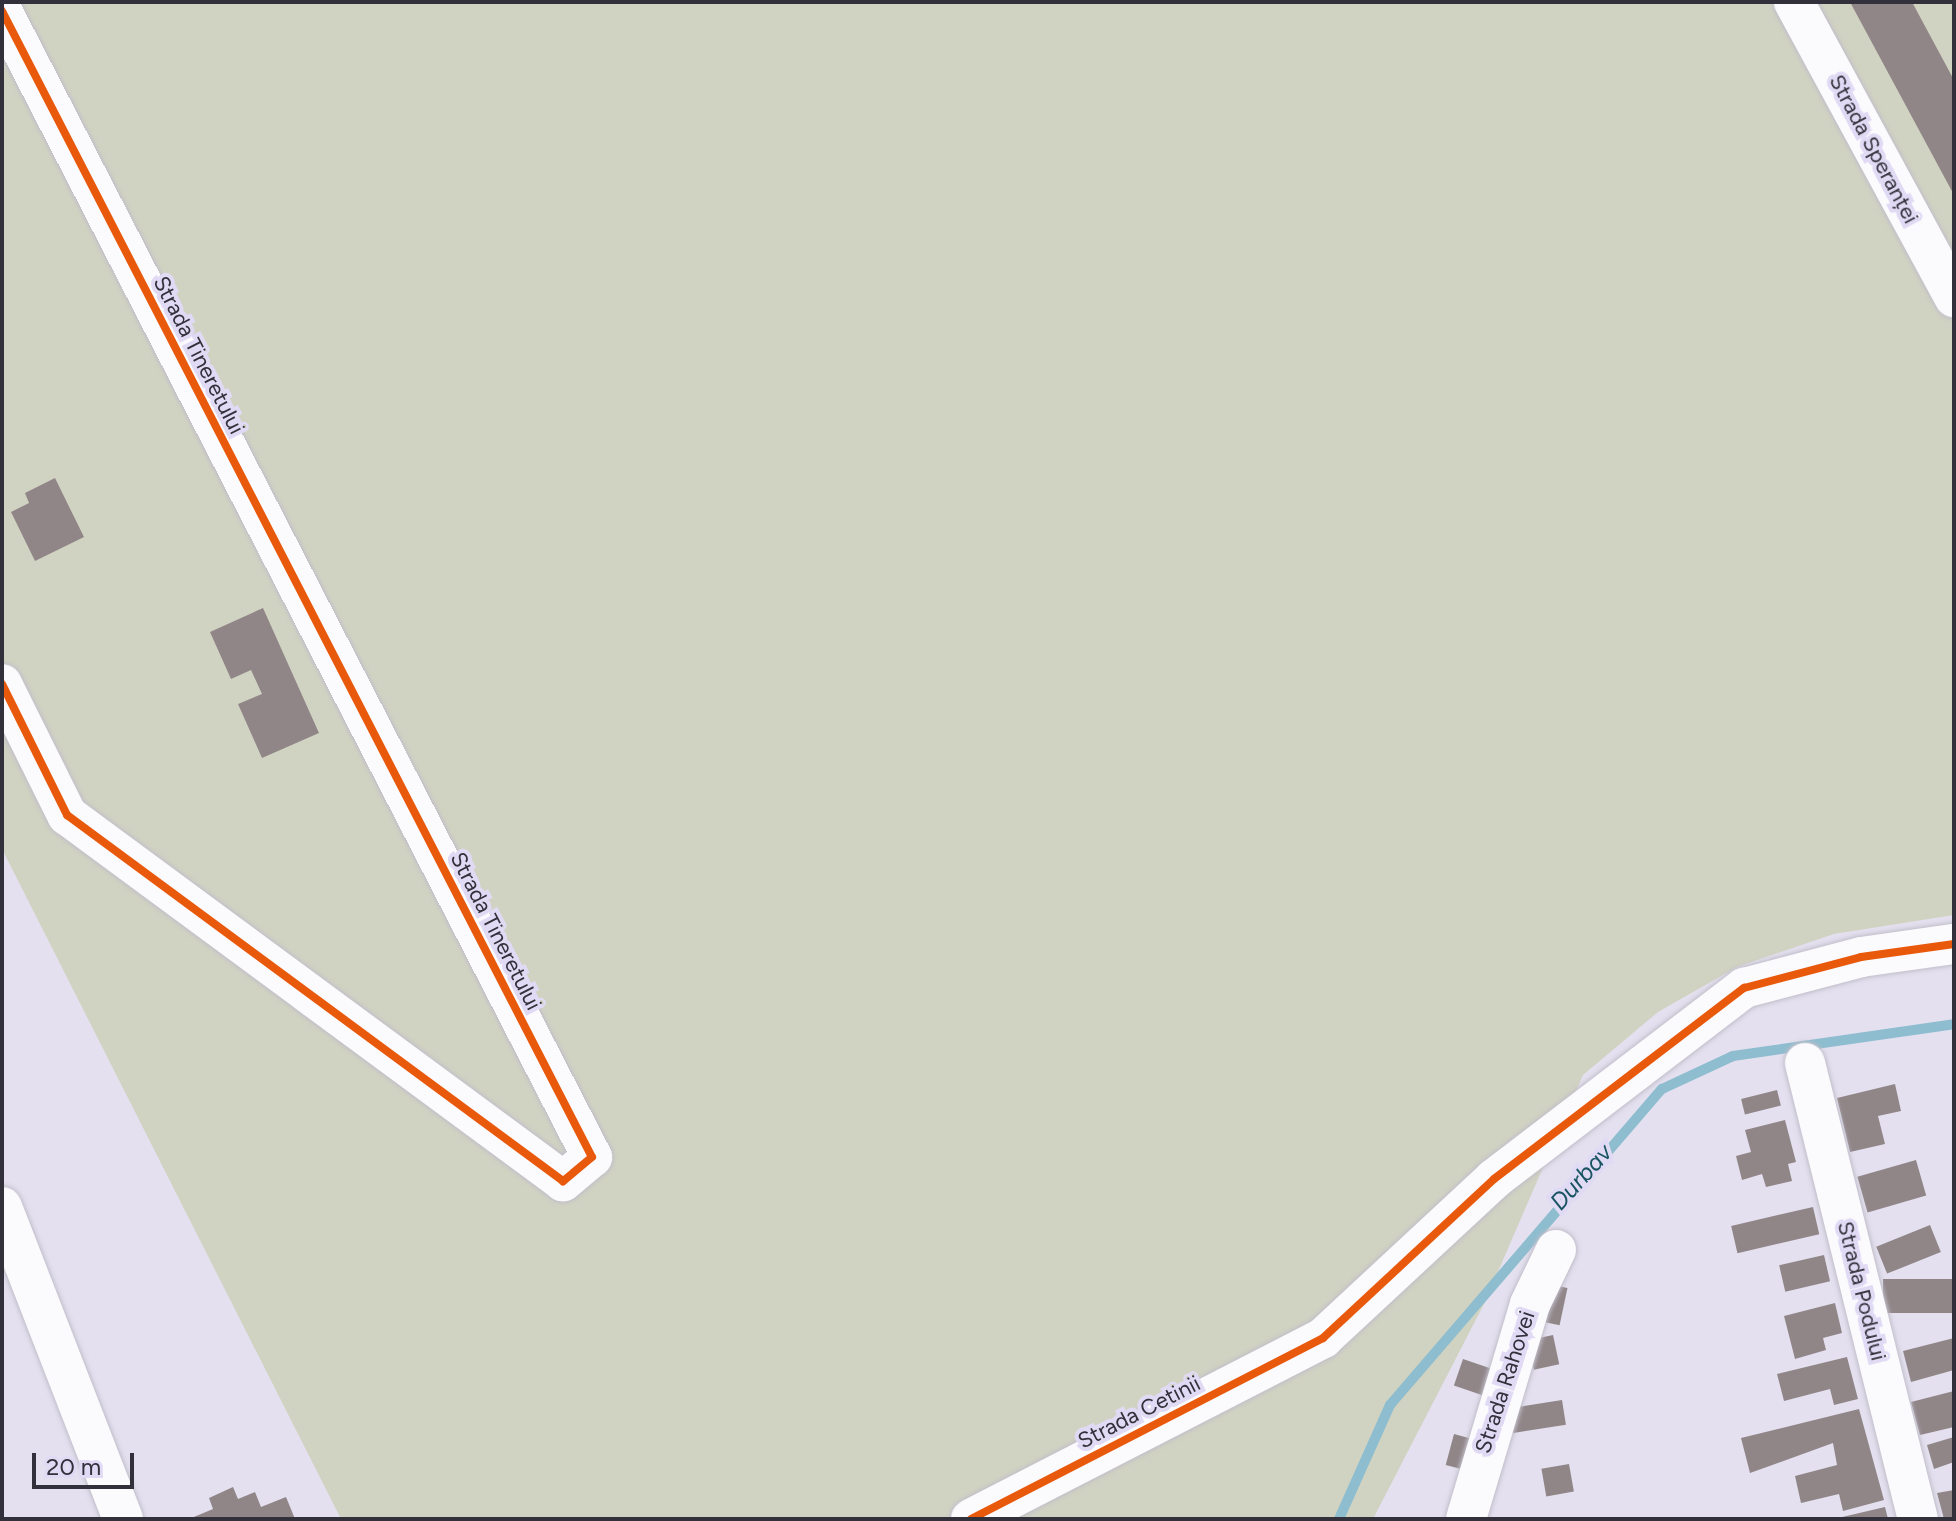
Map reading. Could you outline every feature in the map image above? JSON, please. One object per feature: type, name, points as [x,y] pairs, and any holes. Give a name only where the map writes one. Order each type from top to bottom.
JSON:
[{"type":"street","name":"Strada Speranței","points":[[1794,2],[1954,297]]},
{"type":"street","name":"Strada Tineretului","points":[[2,11],[592,1157],[563,1181],[67,815],[2,684]]},
{"type":"street","name":"Strada Cetinii","points":[[971,1519],[1323,1338],[1494,1179],[1744,988],[1861,957],[1954,944]]},
{"type":"street","name":"Strada Podului","points":[[1805,1063],[1918,1519]]},
{"type":"street","points":[[2,1207],[123,1519]]},
{"type":"street","name":"Strada Rahovei","points":[[1466,1519],[1530,1304],[1556,1250]]},
{"type":"green space","points":[[2,2],[1954,2],[1954,915],[1834,934],[1737,967],[1658,1012],[1583,1075],[1484,1304],[1373,1519],[341,1519],[2,849]]},
{"type":"building","points":[[1850,2],[1912,2],[1954,80],[1954,195]]},
{"type":"building","points":[[55,478],[84,537],[35,561],[11,512],[29,503],[25,493]]},
{"type":"building","points":[[263,608],[319,733],[262,758],[238,704],[262,694],[251,670],[231,679],[210,632]]},
{"type":"building","points":[[1895,1084],[1901,1111],[1878,1116],[1885,1144],[1850,1152],[1837,1098]]},
{"type":"building","points":[[1777,1090],[1781,1106],[1745,1114],[1741,1099]]},
{"type":"building","points":[[1785,1120],[1796,1162],[1788,1164],[1792,1181],[1766,1187],[1762,1174],[1742,1180],[1736,1156],[1751,1152],[1745,1130]]},
{"type":"building","points":[[1916,1160],[1926,1196],[1868,1212],[1857,1177]]},
{"type":"building","points":[[1813,1207],[1819,1234],[1737,1253],[1731,1226]]},
{"type":"building","points":[[1930,1225],[1941,1252],[1887,1274],[1876,1247]]},
{"type":"building","points":[[1824,1255],[1830,1281],[1785,1292],[1779,1265]]},
{"type":"building","points":[[1883,1279],[1954,1279],[1954,1313],[1883,1313]]},
{"type":"building","points":[[1544,1283],[1567,1288],[1560,1325],[1536,1320]]},
{"type":"building","points":[[1835,1303],[1842,1333],[1823,1338],[1826,1350],[1795,1359],[1784,1316]]},
{"type":"building","points":[[1553,1335],[1559,1364],[1534,1370],[1528,1340]]},
{"type":"building","points":[[1954,1338],[1954,1370],[1911,1382],[1903,1351]]},
{"type":"building","points":[[1847,1357],[1858,1399],[1834,1405],[1830,1389],[1784,1401],[1777,1374]]},
{"type":"building","points":[[1463,1359],[1492,1369],[1483,1396],[1454,1385]]},
{"type":"building","points":[[1954,1391],[1954,1427],[1920,1435],[1911,1402]]},
{"type":"building","points":[[1562,1400],[1566,1425],[1512,1433],[1508,1409]]},
{"type":"building","points":[[1859,1409],[1884,1500],[1843,1511],[1839,1494],[1801,1503],[1795,1476],[1837,1465],[1833,1443],[1750,1473],[1741,1438]]},
{"type":"building","points":[[1454,1434],[1476,1440],[1468,1471],[1446,1465]]},
{"type":"building","points":[[1954,1437],[1954,1462],[1934,1469],[1927,1445]]},
{"type":"building","points":[[1569,1464],[1574,1492],[1546,1496],[1541,1469]]},
{"type":"building","points":[[233,1487],[238,1499],[255,1492],[261,1507],[286,1497],[295,1519],[189,1519],[213,1509],[209,1498]]},
{"type":"building","points":[[1954,1490],[1954,1518],[1944,1519],[1937,1493]]},
{"type":"building","points":[[1885,1507],[1888,1519],[1838,1518]]},
{"type":"waterway","name":"Durbav","points":[[1339,1519],[1390,1405],[1662,1089],[1733,1056],[1954,1024]]},
{"type":"cycle path","points":[[2,11],[592,1157],[563,1181],[67,815],[2,684]]},
{"type":"cycle path","points":[[971,1519],[1323,1338],[1494,1179],[1744,988],[1861,957],[1954,944]]}]
